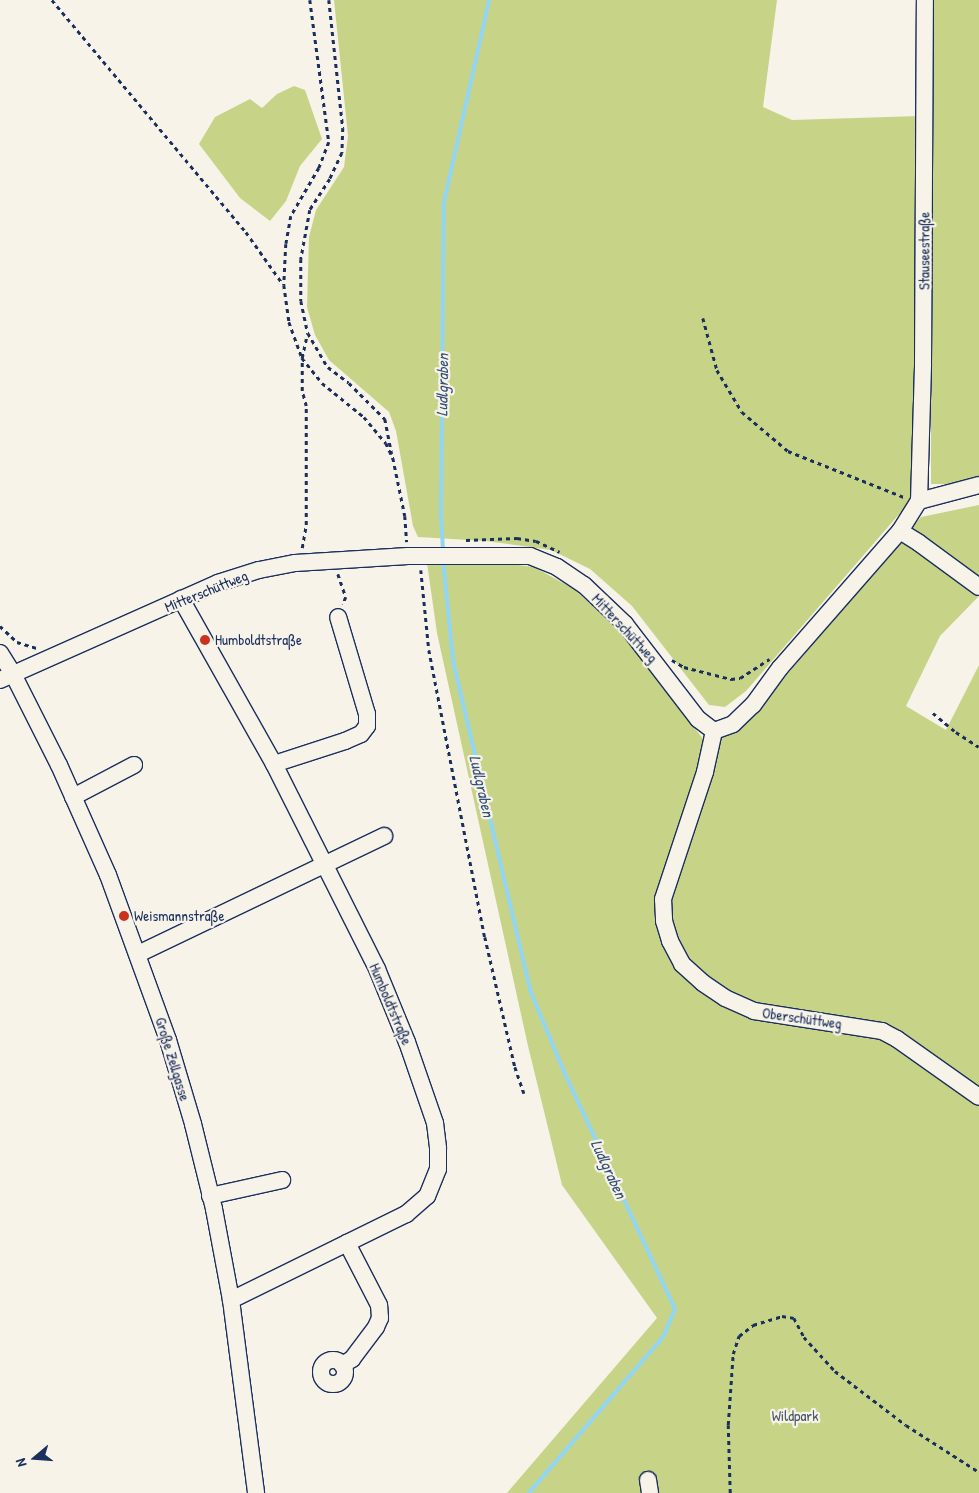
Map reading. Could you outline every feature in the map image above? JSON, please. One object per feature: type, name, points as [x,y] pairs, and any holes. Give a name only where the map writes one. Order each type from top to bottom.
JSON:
[{"type":"street","name":"Stauseestraße","points":[[919,501],[923,354],[925,0]]},
{"type":"street","points":[[714,731],[733,724],[753,705],[780,668],[900,531],[919,501],[979,485]]},
{"type":"street","points":[[900,531],[979,587]]},
{"type":"street","name":"Mitterschüttweg","points":[[7,677],[218,583],[259,570],[295,563],[418,556],[462,548],[530,556],[557,567],[584,585],[625,624],[698,718],[714,731]]},
{"type":"street","name":"Humboldtstraße","points":[[181,599],[229,681],[274,764],[377,969],[407,1042],[435,1123],[438,1149],[438,1169],[426,1196],[406,1214],[231,1300]]},
{"type":"street","points":[[274,764],[345,741],[361,734],[367,726],[367,714],[338,617]]},
{"type":"street","name":"Große Zellgasse","points":[[0,653],[7,677],[73,797],[108,875],[168,1040],[193,1124],[231,1300],[256,1493]]},
{"type":"street","name":"Oberschüttweg","points":[[714,731],[705,772],[663,899],[664,921],[670,941],[682,964],[702,983],[725,998],[754,1011],[882,1031],[897,1039],[979,1098]]},
{"type":"street","points":[[73,797],[134,765]]},
{"type":"street","points":[[138,954],[384,836]]},
{"type":"street","points":[[210,1196],[282,1180]]},
{"type":"street","points":[[342,1365],[352,1359],[376,1327],[380,1318],[380,1305],[347,1242]]},
{"type":"path","points":[[52,0],[246,232],[284,285]]},
{"type":"path","points":[[310,0],[329,142],[319,168],[291,216],[286,244],[284,285],[289,322],[302,358],[322,383],[364,417],[382,439],[393,458]]},
{"type":"path","points":[[329,0],[343,128],[342,153],[330,179],[310,210],[304,234],[301,301],[308,334],[328,367],[349,384],[385,419],[406,522],[418,556],[433,667],[495,983],[515,1067],[524,1093]]},
{"type":"path","points":[[703,318],[717,370],[742,412],[788,451],[894,494],[919,501]]},
{"type":"path","points":[[302,549],[306,525],[306,406],[302,391],[302,358],[308,334]]},
{"type":"path","points":[[462,548],[516,538],[536,541],[565,555]]},
{"type":"path","points":[[333,561],[346,597],[338,617]]},
{"type":"path","points":[[0,626],[17,642],[41,649]]},
{"type":"path","points":[[672,665],[666,657],[684,667],[731,679],[740,678],[767,659],[774,658]]},
{"type":"path","points":[[933,713],[956,732],[979,747]]},
{"type":"path","points":[[730,1493],[728,1425],[734,1354],[739,1336],[752,1325],[782,1316],[794,1318],[804,1337],[835,1372],[906,1425],[979,1472]]},
{"type":"green space","points":[[334,0],[777,0],[763,107],[792,120],[919,116],[913,498],[746,691],[725,707],[709,705],[632,606],[590,569],[551,550],[486,541],[418,537],[413,526],[396,431],[389,412],[329,360],[315,335],[307,307],[309,237],[316,210],[344,167],[348,136]]},
{"type":"green space","points":[[931,0],[979,0],[979,484],[931,484]]},
{"type":"green space","points":[[294,86],[305,90],[322,139],[300,166],[286,201],[270,221],[240,198],[199,144],[215,117],[250,99],[262,108],[277,94]]},
{"type":"green space","name":"Wildpark","points":[[979,505],[979,596],[940,636],[906,706],[946,730],[979,665],[979,1493],[507,1493],[657,1318],[562,1185],[528,1046],[437,633],[427,563],[495,562],[534,567],[574,589],[622,634],[717,757],[718,737],[757,710],[921,517]]},
{"type":"waterway","name":"Ludlgraben","points":[[443,551],[441,518],[444,202],[489,0]]},
{"type":"waterway","name":"Ludlgraben","points":[[443,560],[453,661],[530,990],[565,1074],[675,1309],[663,1337],[529,1493]]},
{"type":"place","name":"Humboldtstraße","points":[[205,640]]},
{"type":"place","name":"Weismannstraße","points":[[124,916]]}]
